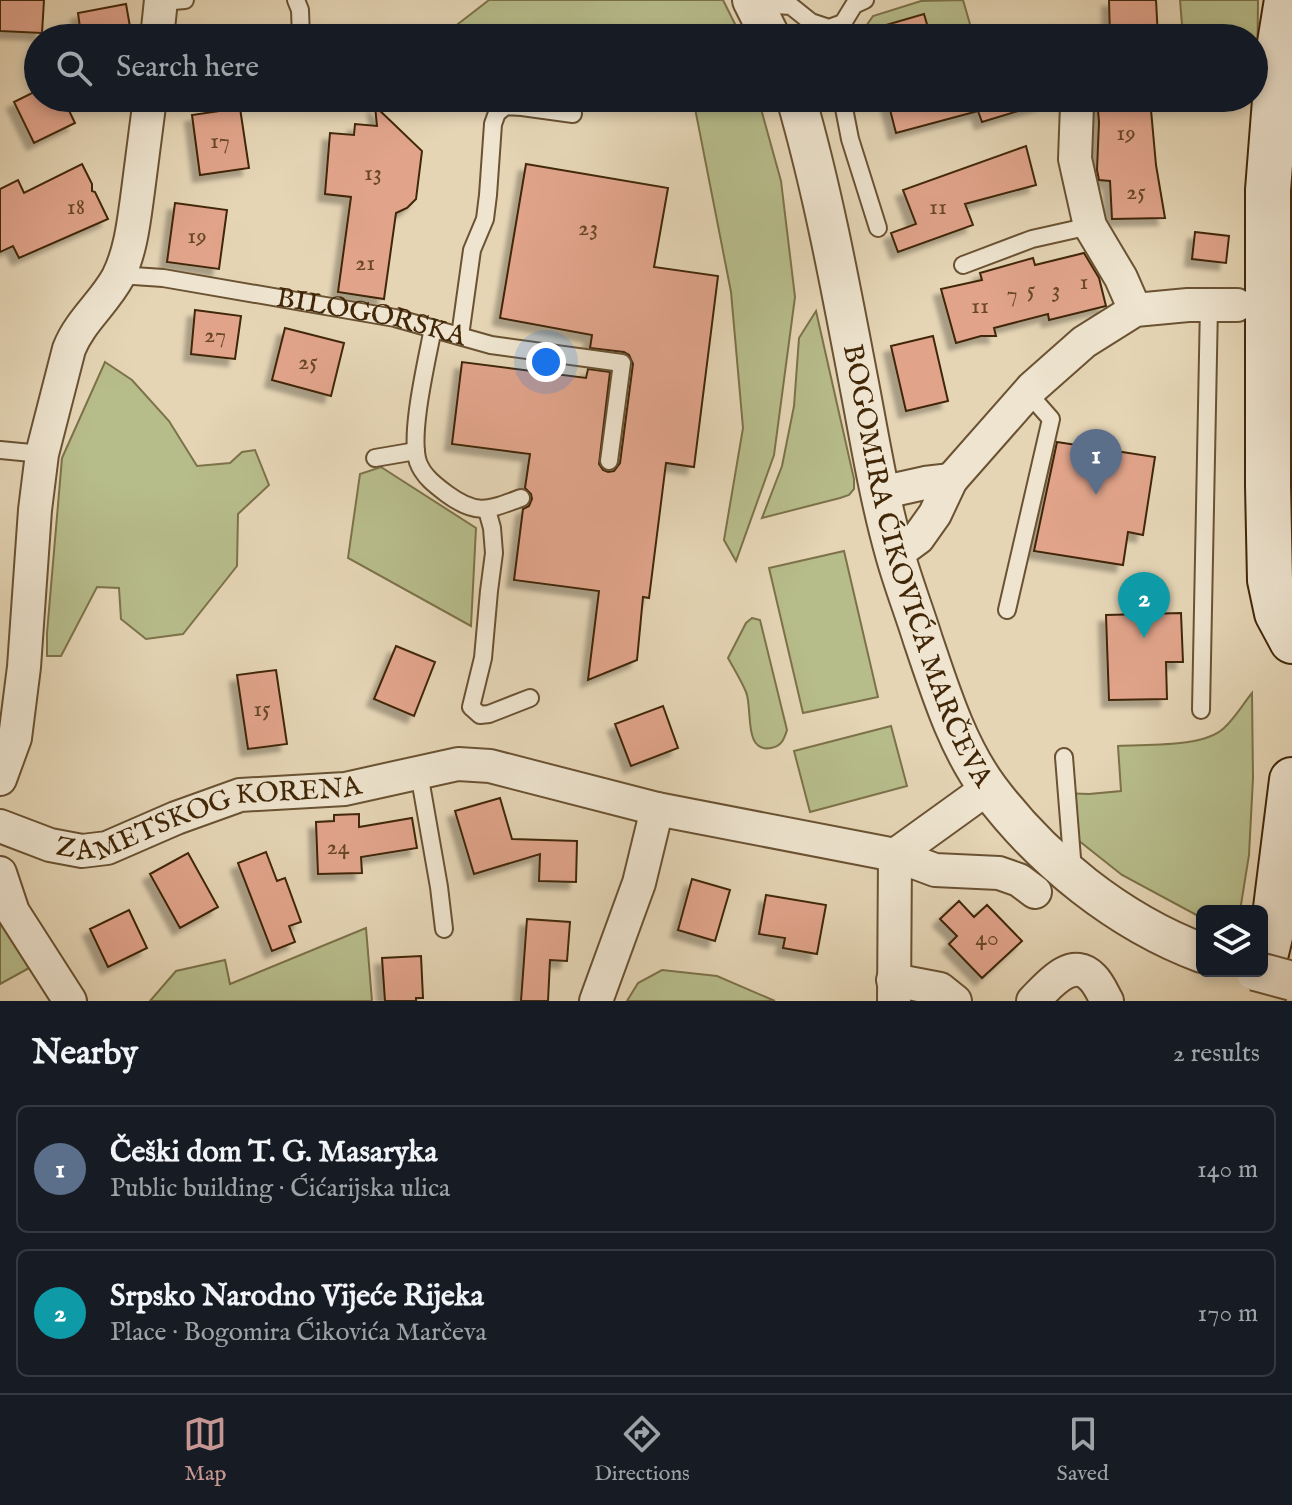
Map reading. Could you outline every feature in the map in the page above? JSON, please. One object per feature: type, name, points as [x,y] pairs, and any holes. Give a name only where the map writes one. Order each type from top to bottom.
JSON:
[{"type":"main road","points":[[1287,0],[1279,49],[1268,190],[1268,486],[1270,580],[1277,613],[1292,641]]},
{"type":"main road","points":[[1268,951],[1284,899],[1292,780]]},
{"type":"main road","points":[[1254,1001],[1260,977]]},
{"type":"street","points":[[162,24],[169,1]]},
{"type":"street","points":[[753,2],[764,24]]},
{"type":"street","points":[[0,779],[15,738],[42,454],[75,334],[119,275],[128,249],[148,112]]},
{"type":"street","name":"BOGOMIRA ĆIKOVIĆA MARČEVA","points":[[800,112],[813,157],[895,555],[933,671],[963,746],[988,788],[1046,854],[1091,893],[1190,949]]},
{"type":"street","points":[[1077,112],[1075,159],[1090,226],[1121,278],[1135,310]]},
{"type":"street","points":[[895,555],[918,538],[935,514],[951,480],[1028,393],[1084,342],[1135,310],[1223,305]]},
{"type":"street","points":[[880,493],[951,480]]},
{"type":"street","name":"ZAMETSKOG KORENA","points":[[0,826],[50,845],[82,851],[107,848],[240,795],[345,789],[458,764],[490,766],[657,809],[895,855],[935,870],[999,873],[1019,880],[1035,892]]},
{"type":"street","points":[[955,1001],[940,989],[894,991],[895,855],[988,788]]},
{"type":"street","points":[[596,1001],[639,883],[657,809]]},
{"type":"street","points":[[0,873],[13,912],[70,1001]]},
{"type":"street","points":[[1033,1001],[1068,970],[1078,969],[1092,976],[1107,1001]]},
{"type":"street","points":[[1268,975],[1292,981]]},
{"type":"lane","points":[[296,0],[300,24]]},
{"type":"lane","points":[[753,2],[791,6],[814,24]]},
{"type":"lane","points":[[842,24],[857,2]]},
{"type":"lane","points":[[460,336],[472,250],[485,219],[493,124],[498,112]]},
{"type":"lane","points":[[556,112],[573,114]]},
{"type":"lane","points":[[845,112],[878,228]]},
{"type":"lane","points":[[963,265],[1032,239],[1090,226]]},
{"type":"lane","name":"BILOGORSKA","points":[[119,275],[163,278],[395,318],[491,345],[622,363],[609,461]]},
{"type":"lane","points":[[1201,710],[1223,305]]},
{"type":"lane","points":[[433,328],[415,438],[418,464],[436,486],[468,507],[487,510],[521,498]]},
{"type":"lane","points":[[1007,610],[1051,419],[1028,393]]},
{"type":"lane","points":[[0,450],[42,454]]},
{"type":"lane","points":[[375,458],[416,451]]},
{"type":"lane","points":[[487,510],[494,553],[483,658],[471,707],[480,715],[489,714],[530,698]]},
{"type":"lane","points":[[1064,757],[1073,878]]},
{"type":"lane","points":[[419,773],[444,929]]},
{"type":"green space","points":[[489,0],[723,0],[735,24],[458,24]]},
{"type":"green space","points":[[963,0],[970,24],[868,24],[873,16],[921,1]]},
{"type":"green space","points":[[1180,0],[1258,0],[1258,24],[1182,24]]},
{"type":"green space","points":[[696,112],[762,112],[781,181],[795,297],[774,455],[736,561],[724,540],[743,428],[731,292]]},
{"type":"green space","points":[[816,311],[854,489],[840,498],[762,518],[782,466],[794,406],[799,338]]},
{"type":"green space","points":[[105,362],[132,380],[169,421],[197,466],[230,463],[242,452],[255,450],[269,485],[238,514],[237,566],[183,634],[146,639],[121,619],[119,588],[97,587],[61,656],[47,656],[62,458]]},
{"type":"green space","points":[[381,467],[476,528],[471,626],[348,558],[360,474]]},
{"type":"green space","points":[[844,551],[878,697],[803,713],[769,568]]},
{"type":"green space","points":[[752,618],[760,620],[787,730],[780,744],[771,748],[756,744],[746,692],[728,658],[746,623]]},
{"type":"green space","points":[[1252,693],[1253,778],[1249,855],[1241,905],[1196,905],[1196,915],[1122,875],[1064,829],[1061,793],[1121,791],[1118,746],[1189,742],[1215,734],[1228,724]]},
{"type":"green space","points":[[891,726],[907,786],[810,812],[794,751]]},
{"type":"green space","points":[[0,907],[31,967],[0,984]]},
{"type":"green space","points":[[366,928],[372,1001],[150,1001],[176,971],[225,960],[230,984]]},
{"type":"green space","points":[[662,970],[717,976],[775,1001],[627,1001],[638,983]]},
{"type":"building","points":[[0,0],[44,0],[43,24],[24,24],[24,32],[0,31]]},
{"type":"building","points":[[1109,0],[1156,0],[1157,24],[1110,24]]},
{"type":"building","points":[[126,4],[130,24],[80,24],[78,13]]},
{"type":"building","points":[[924,14],[927,24],[890,24]]},
{"type":"building","points":[[24,97],[24,112],[70,112],[75,123],[34,143],[14,102]]},
{"type":"building","points":[[241,112],[249,168],[200,175],[192,115]]},
{"type":"building","points":[[376,112],[381,112],[422,151],[416,199],[396,213],[384,299],[338,292],[351,197],[325,194],[330,133],[354,135],[355,124],[377,126]]},
{"type":"building","points":[[891,112],[974,112],[896,133]]},
{"type":"building","points":[[978,112],[1015,112],[982,122]]},
{"type":"building","points":[[1098,112],[1151,112],[1165,218],[1112,219],[1110,181],[1099,180],[1097,170]]},
{"type":"building","points":[[1026,146],[1036,185],[965,204],[973,225],[898,252],[891,233],[916,224],[903,190]]},
{"type":"building","points":[[82,164],[92,184],[92,191],[108,219],[19,258],[13,246],[0,252],[0,189],[18,180],[24,193]]},
{"type":"building","points":[[526,164],[668,188],[654,267],[718,276],[694,467],[666,463],[649,598],[643,597],[637,660],[588,680],[599,591],[514,580],[523,509],[529,506],[532,499],[525,488],[530,454],[452,444],[462,362],[586,378],[588,369],[610,372],[599,464],[608,472],[614,471],[620,463],[633,364],[629,355],[590,348],[592,335],[500,318]]},
{"type":"building","points":[[175,203],[227,210],[219,269],[167,262]]},
{"type":"building","points":[[1195,232],[1229,236],[1226,263],[1192,259]]},
{"type":"building","points":[[1084,253],[1099,278],[1106,306],[1049,320],[1048,314],[994,328],[996,336],[981,336],[956,343],[941,289],[982,280],[980,273],[1033,258],[1035,265]]},
{"type":"building","points":[[195,310],[241,316],[235,359],[191,354]]},
{"type":"building","points":[[285,328],[344,343],[331,396],[272,380]]},
{"type":"building","points":[[933,336],[948,401],[906,411],[891,346]]},
{"type":"building","points":[[1057,442],[1155,457],[1143,535],[1128,532],[1123,565],[1034,551]]},
{"type":"building","points":[[1181,613],[1183,662],[1166,662],[1167,699],[1109,700],[1106,615]]},
{"type":"building","points":[[396,646],[435,662],[414,716],[374,699]]},
{"type":"building","points":[[276,670],[287,744],[248,749],[237,675]]},
{"type":"building","points":[[663,706],[678,748],[631,766],[615,724]]},
{"type":"building","points":[[500,798],[512,839],[577,841],[576,882],[539,881],[540,854],[474,874],[455,811]]},
{"type":"building","points":[[359,814],[359,827],[412,818],[417,848],[361,857],[362,873],[318,874],[316,822],[334,821],[334,815]]},
{"type":"building","points":[[266,852],[277,881],[285,878],[301,922],[289,926],[295,942],[272,951],[238,863]]},
{"type":"building","points":[[188,853],[218,907],[180,928],[150,874]]},
{"type":"building","points":[[692,879],[730,890],[715,941],[678,930]]},
{"type":"building","points":[[766,895],[826,905],[817,954],[783,948],[785,938],[759,934]]},
{"type":"building","points":[[959,901],[974,917],[987,905],[1022,941],[982,978],[949,944],[957,936],[940,919]]},
{"type":"building","points":[[129,910],[147,948],[108,967],[90,929]]},
{"type":"building","points":[[527,919],[570,922],[567,961],[550,960],[548,1001],[521,1001]]},
{"type":"building","points":[[421,956],[423,998],[416,998],[416,1001],[385,1001],[382,958]]},
{"type":"place","name":"Češki dom T. G. Masaryka","points":[[1096,495]]},
{"type":"place","name":"Srpsko Narodno Vijeće Rijeka","points":[[1144,638]]}]
